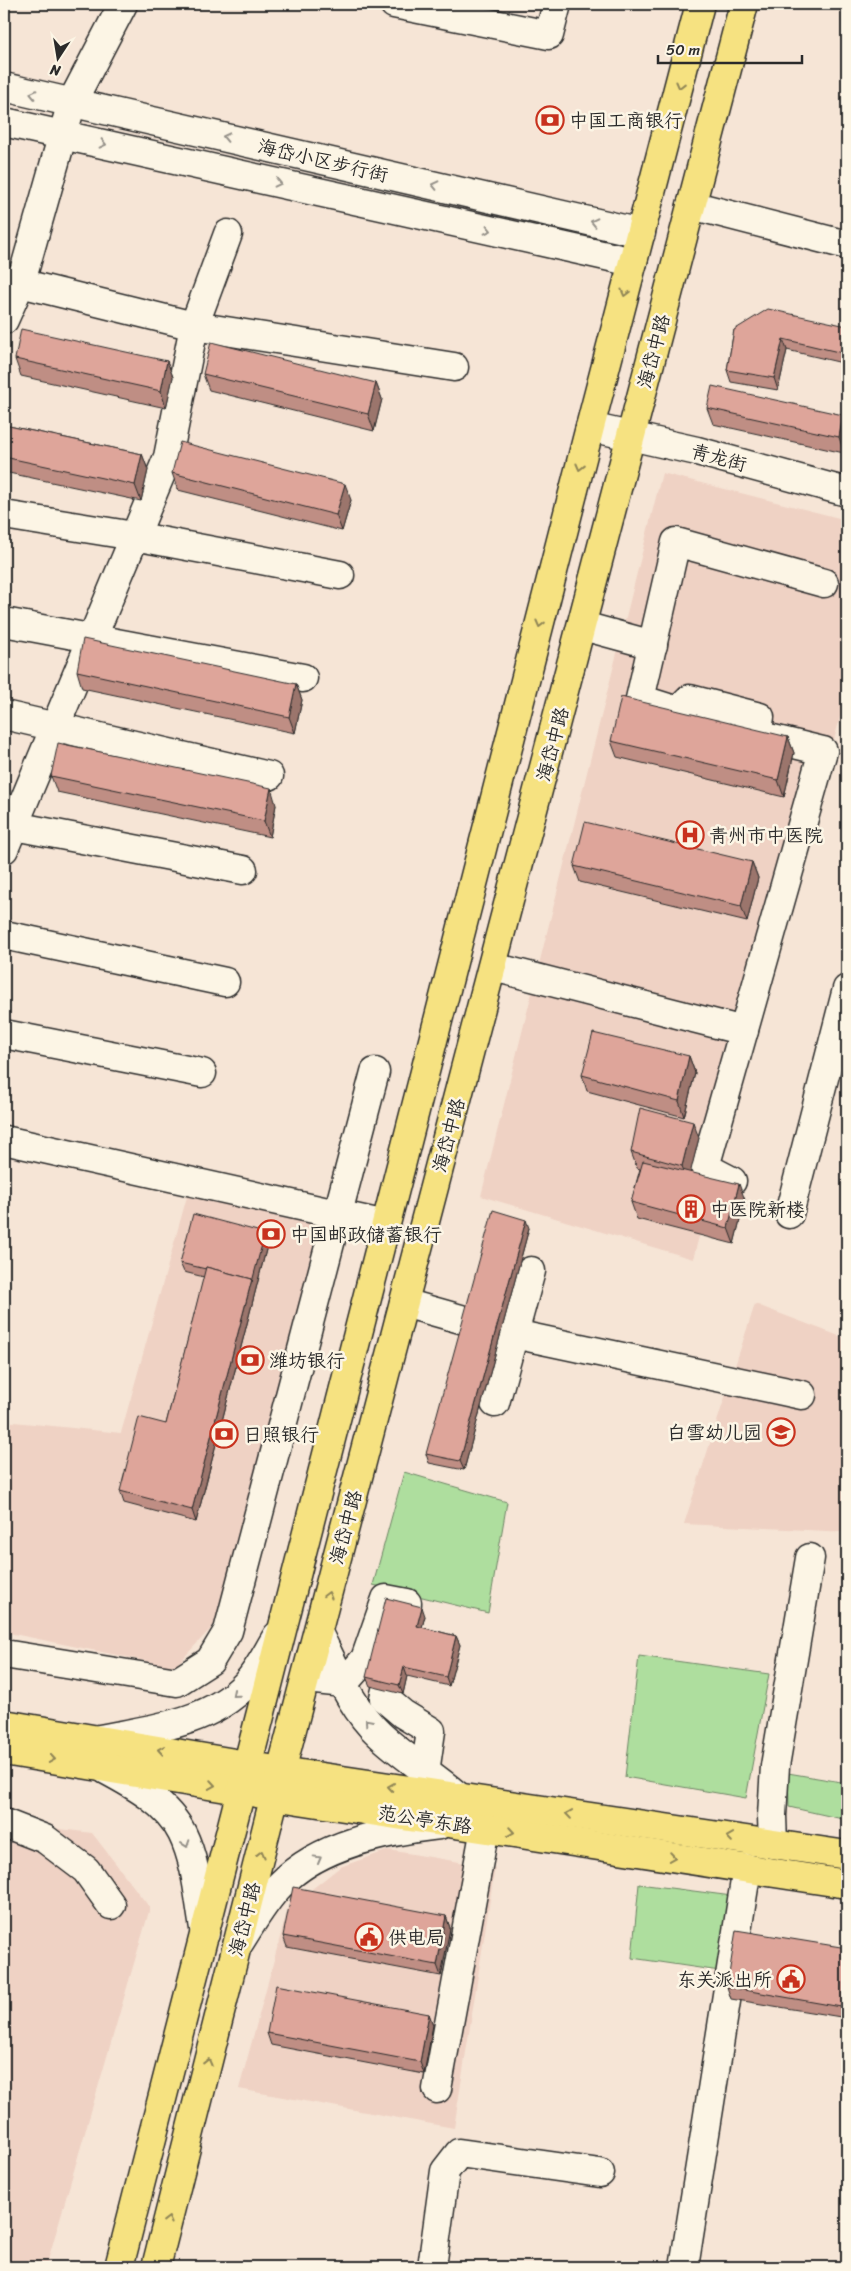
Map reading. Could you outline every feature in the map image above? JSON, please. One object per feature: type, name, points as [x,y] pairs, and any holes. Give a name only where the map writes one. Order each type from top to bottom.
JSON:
[{"type":"main road","name":"海岱中路","points":[[119,2267],[590,426],[700,4]]},
{"type":"main road","name":"海岱中路","points":[[156,2267],[278,1784],[583,626],[744,4]]},
{"type":"main road","name":"范公亭东路","points":[[4,1724],[99,1739],[244,1777],[278,1784],[456,1810],[773,1844],[847,1855]]},
{"type":"main road","name":"范公亭东路","points":[[4,1751],[100,1767],[244,1777]]},
{"type":"main road","name":"范公亭东路","points":[[278,1784],[424,1781],[456,1810],[484,1828],[847,1884]]},
{"type":"street","points":[[4,320],[13,280],[72,102],[123,4]]},
{"type":"street","points":[[394,4],[549,35],[557,4]]},
{"type":"street","name":"海岱小区步行街","points":[[4,87],[641,232]]},
{"type":"street","name":"海岱小区步行街","points":[[4,122],[633,262]]},
{"type":"street","points":[[691,205],[847,245]]},
{"type":"street","points":[[228,234],[194,326],[168,457],[90,639],[55,727],[7,833],[243,870]]},
{"type":"street","points":[[13,280],[194,326],[454,367]]},
{"type":"street","name":"青龙街","points":[[590,426],[697,450],[847,492]]},
{"type":"street","points":[[4,515],[134,536],[340,575]]},
{"type":"street","points":[[732,1180],[705,1167],[823,751],[757,735],[760,717],[690,699],[678,711],[640,698],[676,542],[824,583]]},
{"type":"street","points":[[4,622],[303,678]]},
{"type":"street","points":[[583,626],[652,645]]},
{"type":"street","points":[[4,715],[269,776]]},
{"type":"street","points":[[4,935],[225,982]]},
{"type":"street","points":[[493,967],[744,1031]]},
{"type":"street","points":[[789,1214],[847,989]]},
{"type":"street","points":[[4,1034],[202,1073]]},
{"type":"street","points":[[4,1654],[177,1682],[210,1661],[228,1631],[375,1072]]},
{"type":"street","points":[[4,1140],[386,1224]]},
{"type":"street","points":[[495,1403],[531,1271]]},
{"type":"street","points":[[404,1303],[514,1334],[802,1395]]},
{"type":"street","points":[[773,1844],[772,1816],[775,1766],[810,1558]]},
{"type":"street","points":[[344,1683],[365,1659],[386,1599],[407,1603],[406,1611]]},
{"type":"street","points":[[99,1739],[188,1720],[231,1698],[246,1684],[258,1668],[283,1626]]},
{"type":"street","points":[[318,1633],[364,1718],[424,1781]]},
{"type":"street","points":[[306,1679],[344,1683]]},
{"type":"street","points":[[386,1690],[384,1698],[403,1714],[430,1731],[424,1781]]},
{"type":"street","points":[[100,1767],[136,1785],[164,1809],[182,1832],[191,1860],[205,1934]]},
{"type":"street","points":[[238,1944],[266,1901],[281,1883],[310,1863],[345,1845],[456,1810]]},
{"type":"street","points":[[4,1823],[45,1839],[86,1870],[111,1905]]},
{"type":"street","points":[[436,2089],[484,1828]]},
{"type":"street","points":[[684,2267],[747,1868]]},
{"type":"street","points":[[432,2267],[445,2171],[459,2154],[600,2173]]},
{"type":"shaded area","name":"青州市中医院","points":[[662,473],[847,520],[847,692],[693,1259],[481,1196]]},
{"type":"shaded area","points":[[188,1193],[325,1224],[228,1610],[175,1667],[4,1632],[4,1421],[121,1433]]},
{"type":"shaded area","name":"白雪幼儿园","points":[[755,1304],[847,1339],[847,1532],[684,1524]]},
{"type":"shaded area","points":[[4,1822],[92,1833],[150,1908],[46,2267],[4,2267]]},
{"type":"shaded area","points":[[389,1850],[495,1868],[454,2128],[239,2089],[288,1908],[340,1867]]},
{"type":"green space","points":[[404,1472],[507,1502],[488,1613],[373,1585]]},
{"type":"green space","points":[[639,1656],[769,1674],[746,1798],[625,1777]]},
{"type":"green space","points":[[788,1773],[847,1783],[847,1820],[789,1807]]},
{"type":"green space","points":[[639,1884],[732,1896],[720,1971],[632,1958]]},
{"type":"building","points":[[768,309],[847,326],[847,354],[783,339],[774,378],[727,370],[734,330]]},
{"type":"building","points":[[21,329],[167,361],[161,391],[15,359]]},
{"type":"building","points":[[211,342],[376,383],[368,414],[203,374]]},
{"type":"building","points":[[712,386],[843,415],[839,437],[707,408]]},
{"type":"building","points":[[4,425],[142,454],[135,485],[4,457]]},
{"type":"building","points":[[180,442],[345,484],[336,515],[172,473]]},
{"type":"building","points":[[83,639],[296,684],[289,717],[77,671]]},
{"type":"building","points":[[621,697],[788,737],[778,780],[611,741]]},
{"type":"building","points":[[58,743],[271,788],[264,821],[51,776]]},
{"type":"building","points":[[585,822],[752,862],[741,906],[574,866]]},
{"type":"building","points":[[593,1033],[689,1056],[679,1101],[582,1075]]},
{"type":"building","points":[[640,1108],[693,1122],[682,1166],[631,1152]]},
{"type":"building","name":"中医院新楼","points":[[643,1161],[739,1184],[728,1228],[631,1202]]},
{"type":"building","points":[[493,1210],[526,1220],[460,1461],[426,1454]]},
{"type":"building","points":[[193,1214],[265,1233],[252,1282],[252,1279],[206,1267],[206,1269],[180,1263]]},
{"type":"building","points":[[206,1267],[252,1279],[192,1510],[120,1491],[139,1417],[166,1424]]},
{"type":"building","points":[[386,1598],[422,1607],[417,1626],[456,1636],[446,1677],[404,1667],[399,1685],[366,1677]]},
{"type":"building","name":"供电局","points":[[293,1887],[446,1916],[437,1965],[283,1936]]},
{"type":"building","name":"东关派出所","points":[[736,1930],[847,1948],[847,2008],[727,1987]]},
{"type":"building","points":[[276,1985],[429,2014],[420,2062],[267,2033]]},
{"type":"place","name":"中国工商银行","points":[[550,120]]},
{"type":"place","name":"青州市中医院","points":[[690,835]]},
{"type":"place","name":"中医院新楼","points":[[691,1209]]},
{"type":"place","name":"中国邮政储蓄银行","points":[[271,1234]]},
{"type":"place","name":"潍坊银行","points":[[250,1360]]},
{"type":"place","name":"白雪幼儿园","points":[[781,1432]]},
{"type":"place","name":"日照银行","points":[[224,1434]]},
{"type":"place","name":"供电局","points":[[369,1937]]},
{"type":"place","name":"东关派出所","points":[[791,1979]]}]
